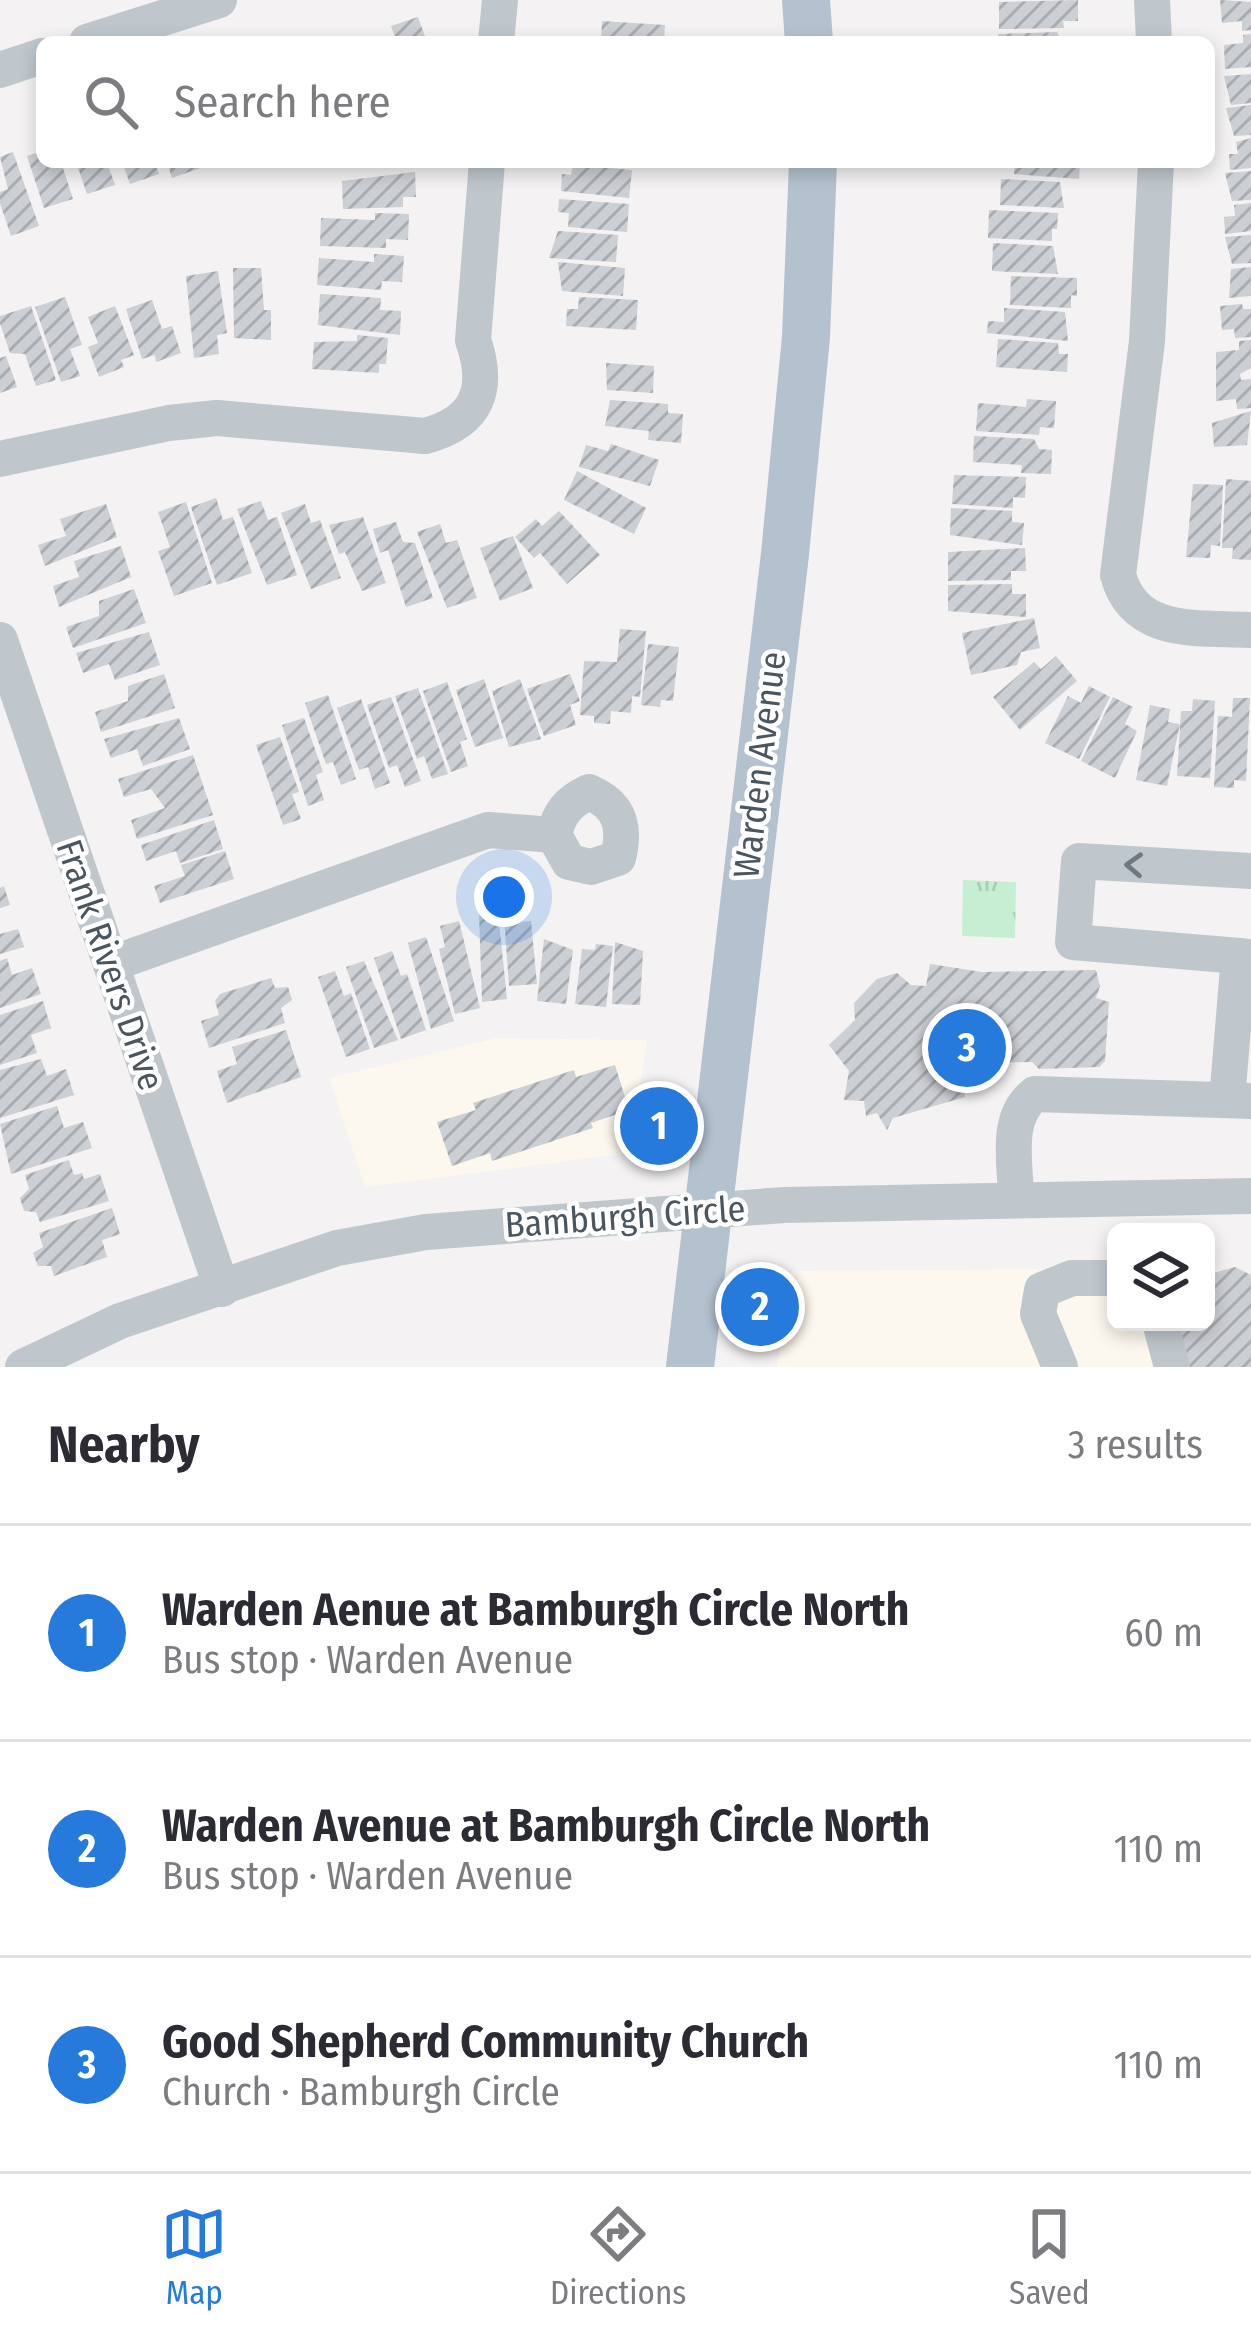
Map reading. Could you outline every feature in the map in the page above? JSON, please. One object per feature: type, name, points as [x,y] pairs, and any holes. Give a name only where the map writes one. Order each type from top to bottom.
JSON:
[{"type":"main road","points":[[806,0],[809,36]]},
{"type":"main road","name":"Warden Avenue","points":[[690,1367],[785,554],[806,337],[813,168]]},
{"type":"street","points":[[106,36],[219,0]]},
{"type":"street","points":[[497,36],[500,0]]},
{"type":"street","points":[[1152,0],[1154,36]]},
{"type":"street","points":[[0,70],[36,58]]},
{"type":"street","points":[[0,459],[169,423],[217,418],[425,436],[448,430],[475,410],[481,392],[482,368],[473,340],[487,168]]},
{"type":"street","points":[[1156,168],[1147,340],[1118,575],[1129,602],[1151,621],[1251,630]]},
{"type":"street","name":"Frank Rivers Drive","points":[[0,640],[17,748],[111,964],[222,1289]]},
{"type":"street","points":[[111,964],[448,841],[488,830],[554,835]]},
{"type":"street","points":[[1016,1196],[1015,1120],[1035,1094],[1239,1100],[1245,956],[1073,942],[1079,861],[1251,871]]},
{"type":"street","name":"Bamburgh Circle","points":[[23,1367],[120,1321],[337,1248],[426,1232],[709,1210],[1016,1196],[1251,1196]]},
{"type":"street","points":[[1056,1352],[1038,1314],[1042,1290],[1072,1278],[1107,1279]]},
{"type":"street","points":[[1162,1331],[1172,1367]]},
{"type":"shaded area","points":[[497,1038],[647,1040],[630,1153],[365,1187],[329,1078]]},
{"type":"shaded area","points":[[1107,1269],[1107,1331],[1215,1331],[1215,1269],[1251,1274],[1251,1367],[777,1367],[791,1271]]},
{"type":"green space","points":[[963,880],[1016,882],[1015,938],[962,936]]},
{"type":"building","points":[[1078,0],[1078,21],[1063,21],[1064,28],[999,29],[999,2]]},
{"type":"building","points":[[1220,0],[1251,2],[1251,30],[1242,31],[1242,21],[1222,23]]},
{"type":"building","points":[[418,17],[425,36],[395,36],[391,26]]},
{"type":"building","points":[[602,21],[665,25],[664,36],[601,36]]},
{"type":"building","points":[[1057,32],[1059,36],[998,36]]},
{"type":"building","points":[[1251,34],[1251,67],[1225,69],[1224,45],[1243,43],[1243,35]]},
{"type":"building","points":[[1251,74],[1251,103],[1231,105],[1224,76]]},
{"type":"building","points":[[1251,105],[1251,135],[1234,136],[1226,108]]},
{"type":"building","points":[[1251,138],[1251,168],[1230,170],[1229,154],[1238,154],[1236,142]]},
{"type":"building","points":[[13,152],[39,226],[11,236],[0,203],[0,192],[8,189],[0,157]]},
{"type":"building","points":[[36,153],[36,168],[63,168],[73,199],[44,208],[27,156]]},
{"type":"building","points":[[78,168],[109,168],[115,185],[87,194]]},
{"type":"building","points":[[124,168],[157,168],[159,174],[130,184]]},
{"type":"building","points":[[169,168],[200,168],[172,178]]},
{"type":"building","points":[[572,168],[632,170],[629,198],[561,191],[562,174],[571,175]]},
{"type":"building","points":[[1014,168],[1080,168],[1079,179],[1014,174]]},
{"type":"building","points":[[1251,171],[1251,200],[1232,201],[1225,173]]},
{"type":"building","points":[[415,172],[416,197],[403,197],[403,207],[343,209],[342,181]]},
{"type":"building","points":[[1001,179],[1060,182],[1064,208],[1000,205]]},
{"type":"building","points":[[559,199],[629,204],[627,232],[568,227],[569,213],[558,212]]},
{"type":"building","points":[[1251,203],[1251,231],[1225,234],[1224,217],[1235,216],[1234,205]]},
{"type":"building","points":[[989,210],[1058,213],[1057,229],[1052,229],[1052,241],[988,238]]},
{"type":"building","points":[[375,213],[409,214],[408,240],[386,239],[386,248],[320,246],[321,218],[375,220]]},
{"type":"building","points":[[558,231],[618,235],[616,262],[549,258]]},
{"type":"building","points":[[1251,235],[1251,263],[1232,264],[1225,237]]},
{"type":"building","points":[[993,243],[1053,246],[1058,274],[992,271]]},
{"type":"building","points":[[374,254],[404,256],[402,282],[382,281],[381,290],[317,285],[319,258],[374,262]]},
{"type":"building","points":[[558,262],[625,268],[623,296],[562,291]]},
{"type":"building","points":[[1251,267],[1251,296],[1229,298],[1231,269]]},
{"type":"building","points":[[233,268],[261,268],[264,310],[271,310],[271,340],[234,338]]},
{"type":"building","points":[[218,271],[227,333],[217,335],[219,354],[194,358],[186,276]]},
{"type":"building","points":[[1011,276],[1077,278],[1077,296],[1071,295],[1071,308],[1010,305]]},
{"type":"building","points":[[320,294],[381,298],[380,310],[401,311],[400,335],[318,325]]},
{"type":"building","points":[[65,297],[82,345],[70,349],[80,376],[61,382],[35,307]]},
{"type":"building","points":[[579,297],[638,300],[636,330],[566,326],[567,309],[578,309]]},
{"type":"building","points":[[152,300],[162,329],[172,326],[181,353],[156,362],[155,355],[142,359],[126,309]]},
{"type":"building","points":[[1242,304],[1243,309],[1251,309],[1251,337],[1235,338],[1234,329],[1222,330],[1220,306]]},
{"type":"building","points":[[31,306],[56,380],[36,386],[25,354],[10,353],[0,323],[0,316]]},
{"type":"building","points":[[115,306],[134,355],[121,360],[124,367],[99,377],[88,347],[98,343],[88,317]]},
{"type":"building","points":[[1004,308],[1065,312],[1068,341],[987,333],[988,321],[1004,322]]},
{"type":"building","points":[[357,335],[388,338],[386,364],[379,364],[379,373],[312,369],[314,342],[357,341]]},
{"type":"building","points":[[998,339],[1058,343],[1059,354],[1068,354],[1067,372],[996,367]]},
{"type":"building","points":[[1251,340],[1251,368],[1240,374],[1241,380],[1251,379],[1251,408],[1237,409],[1236,399],[1216,401],[1216,352],[1239,350],[1239,341]]},
{"type":"building","points":[[6,356],[17,387],[0,393],[0,358]]},
{"type":"building","points":[[606,363],[654,366],[653,393],[607,390]]},
{"type":"building","points":[[1027,399],[1056,401],[1054,428],[1040,427],[1039,435],[976,431],[978,403],[1026,407]]},
{"type":"building","points":[[610,400],[668,404],[668,413],[683,414],[681,443],[648,440],[649,431],[605,426]]},
{"type":"building","points":[[1251,411],[1247,445],[1214,447],[1212,423]]},
{"type":"building","points":[[974,436],[1034,439],[1039,449],[1052,450],[1051,474],[1021,473],[1022,465],[973,462]]},
{"type":"building","points":[[611,444],[659,460],[650,486],[579,467],[586,445],[608,451]]},
{"type":"building","points":[[577,471],[646,508],[634,534],[564,500]]},
{"type":"building","points":[[954,475],[1026,477],[1025,498],[1013,497],[1013,508],[952,504]]},
{"type":"building","points":[[1226,479],[1251,481],[1251,560],[1232,559],[1233,548],[1222,548]]},
{"type":"building","points":[[1193,484],[1223,485],[1220,546],[1211,545],[1210,558],[1186,557]]},
{"type":"building","points":[[216,498],[223,520],[233,517],[252,573],[217,585],[191,507]]},
{"type":"building","points":[[261,501],[268,520],[277,517],[297,575],[267,585],[237,509]]},
{"type":"building","points":[[186,502],[212,583],[174,596],[158,551],[170,547],[158,512]]},
{"type":"building","points":[[106,504],[117,537],[45,566],[38,545],[66,536],[60,519]]},
{"type":"building","points":[[305,504],[311,523],[320,520],[341,578],[311,589],[281,513]]},
{"type":"building","points":[[951,508],[1012,511],[1012,522],[1024,523],[1022,545],[950,535]]},
{"type":"building","points":[[559,511],[600,555],[567,584],[540,553],[534,558],[515,537],[536,519],[542,526]]},
{"type":"building","points":[[363,517],[386,583],[362,591],[345,552],[339,554],[329,525]]},
{"type":"building","points":[[396,522],[403,542],[415,543],[433,598],[406,607],[388,550],[380,553],[373,529]]},
{"type":"building","points":[[440,524],[446,543],[457,540],[477,598],[447,608],[417,532]]},
{"type":"building","points":[[513,536],[533,588],[500,601],[480,548]]},
{"type":"building","points":[[121,546],[131,577],[59,607],[53,586],[79,577],[74,561]]},
{"type":"building","points":[[1025,548],[1026,571],[1011,571],[1011,580],[948,581],[948,552]]},
{"type":"building","points":[[1012,584],[1012,594],[1026,594],[1026,617],[948,611],[948,585]]},
{"type":"building","points":[[134,589],[146,623],[73,648],[66,627],[99,616],[99,601]]},
{"type":"building","points":[[1034,618],[1040,648],[1021,652],[1017,665],[971,675],[962,633]]},
{"type":"building","points":[[620,629],[646,631],[640,697],[632,696],[631,713],[611,711],[610,724],[594,723],[594,716],[580,715],[584,661],[617,662]]},
{"type":"building","points":[[149,632],[160,665],[115,680],[109,664],[83,673],[76,653]]},
{"type":"building","points":[[648,644],[679,647],[673,701],[661,700],[660,707],[641,705]]},
{"type":"building","points":[[1056,656],[1077,681],[1020,730],[993,697],[1034,662],[1041,669]]},
{"type":"building","points":[[164,674],[175,708],[101,732],[95,712],[128,701],[128,686]]},
{"type":"building","points":[[570,674],[580,701],[570,705],[576,725],[544,736],[527,689]]},
{"type":"building","points":[[484,679],[503,738],[475,747],[456,690]]},
{"type":"building","points":[[520,679],[541,739],[509,747],[492,691]]},
{"type":"building","points":[[447,682],[467,739],[460,742],[468,766],[451,772],[423,691]]},
{"type":"building","points":[[1089,686],[1110,697],[1079,759],[1045,743],[1068,696],[1081,703]]},
{"type":"building","points":[[418,688],[448,774],[432,779],[424,756],[417,759],[395,696]]},
{"type":"building","points":[[328,695],[356,779],[341,785],[333,762],[326,764],[305,703]]},
{"type":"building","points":[[391,697],[421,781],[405,787],[397,765],[389,768],[367,705]]},
{"type":"building","points":[[1113,697],[1133,707],[1125,724],[1137,731],[1115,778],[1081,761]]},
{"type":"building","points":[[1233,698],[1250,698],[1246,781],[1234,780],[1234,788],[1214,787],[1218,716],[1232,717]]},
{"type":"building","points":[[361,699],[390,783],[375,789],[368,767],[359,770],[337,708]]},
{"type":"building","points":[[1193,699],[1215,701],[1210,778],[1177,776],[1181,711],[1192,711]]},
{"type":"building","points":[[1150,705],[1170,709],[1168,722],[1180,724],[1167,786],[1136,780]]},
{"type":"building","points":[[179,718],[190,749],[143,766],[137,749],[111,758],[104,739]]},
{"type":"building","points":[[304,718],[323,772],[316,775],[324,800],[308,806],[282,725]]},
{"type":"building","points":[[280,737],[299,792],[292,794],[301,819],[283,825],[256,745]]},
{"type":"building","points":[[193,755],[213,815],[137,839],[131,820],[165,808],[151,789],[124,797],[118,779]]},
{"type":"building","points":[[214,820],[223,849],[180,863],[176,851],[146,861],[141,845]]},
{"type":"building","points":[[225,851],[234,879],[160,903],[154,886],[185,876],[181,865]]},
{"type":"building","points":[[4,886],[10,905],[0,908],[0,888]]},
{"type":"building","points":[[498,912],[507,999],[482,1002],[479,914]]},
{"type":"building","points":[[518,916],[518,922],[531,921],[537,984],[509,986],[504,917]]},
{"type":"building","points":[[459,921],[480,1008],[455,1014],[439,949],[445,947],[440,926]]},
{"type":"building","points":[[18,929],[24,947],[0,954],[0,934]]},
{"type":"building","points":[[426,937],[454,1021],[431,1029],[408,943]]},
{"type":"building","points":[[544,939],[573,950],[566,1004],[537,1001]]},
{"type":"building","points":[[615,942],[643,951],[640,1005],[612,1004]]},
{"type":"building","points":[[596,944],[613,946],[606,1007],[575,1004],[582,949],[595,950]]},
{"type":"building","points":[[392,951],[401,976],[407,974],[426,1030],[401,1039],[374,958]]},
{"type":"building","points":[[7,958],[12,975],[32,968],[41,994],[0,1008],[0,961]]},
{"type":"building","points":[[364,961],[398,1040],[374,1048],[346,967]]},
{"type":"building","points":[[930,964],[982,972],[1096,970],[1100,986],[1096,998],[1109,1002],[1105,1061],[1099,1067],[1039,1069],[1032,1062],[982,1063],[974,1069],[978,1076],[963,1086],[965,1097],[893,1118],[887,1130],[877,1113],[866,1116],[864,1101],[844,1100],[849,1071],[829,1045],[855,1020],[854,1003],[877,979],[897,973],[911,985],[926,986]]},
{"type":"building","points":[[335,971],[344,996],[351,993],[370,1049],[346,1057],[318,977]]},
{"type":"building","points":[[271,978],[275,988],[288,987],[292,1000],[281,1008],[285,1023],[209,1048],[201,1021],[219,1015],[215,1001],[220,994]]},
{"type":"building","points":[[43,1001],[51,1028],[31,1035],[37,1053],[0,1065],[0,1015]]},
{"type":"building","points":[[286,1030],[301,1077],[227,1103],[217,1071],[237,1064],[232,1047]]},
{"type":"building","points":[[41,1059],[47,1076],[66,1069],[74,1095],[0,1118],[0,1070]]},
{"type":"building","points":[[615,1065],[629,1110],[591,1123],[593,1128],[492,1161],[490,1153],[452,1166],[437,1122],[476,1110],[473,1103],[574,1070],[576,1077]]},
{"type":"building","points":[[57,1106],[64,1128],[83,1122],[92,1148],[11,1174],[0,1124]]},
{"type":"building","points":[[69,1160],[74,1175],[82,1173],[84,1179],[100,1174],[109,1201],[40,1222],[36,1212],[24,1211],[20,1198],[29,1189],[25,1175]]},
{"type":"building","points":[[112,1208],[120,1234],[102,1240],[107,1257],[54,1276],[51,1266],[38,1266],[33,1253],[43,1247],[39,1233]]},
{"type":"building","points":[[1235,1267],[1251,1275],[1251,1367],[1187,1367],[1169,1331],[1215,1331],[1215,1273]]},
{"type":"place","name":"Good Shepherd Community Church","points":[[967,1048]]},
{"type":"place","name":"Warden Aenue at Bamburgh Circle North","points":[[659,1126]]},
{"type":"place","name":"Warden Avenue at Bamburgh Circle North","points":[[760,1307]]}]
